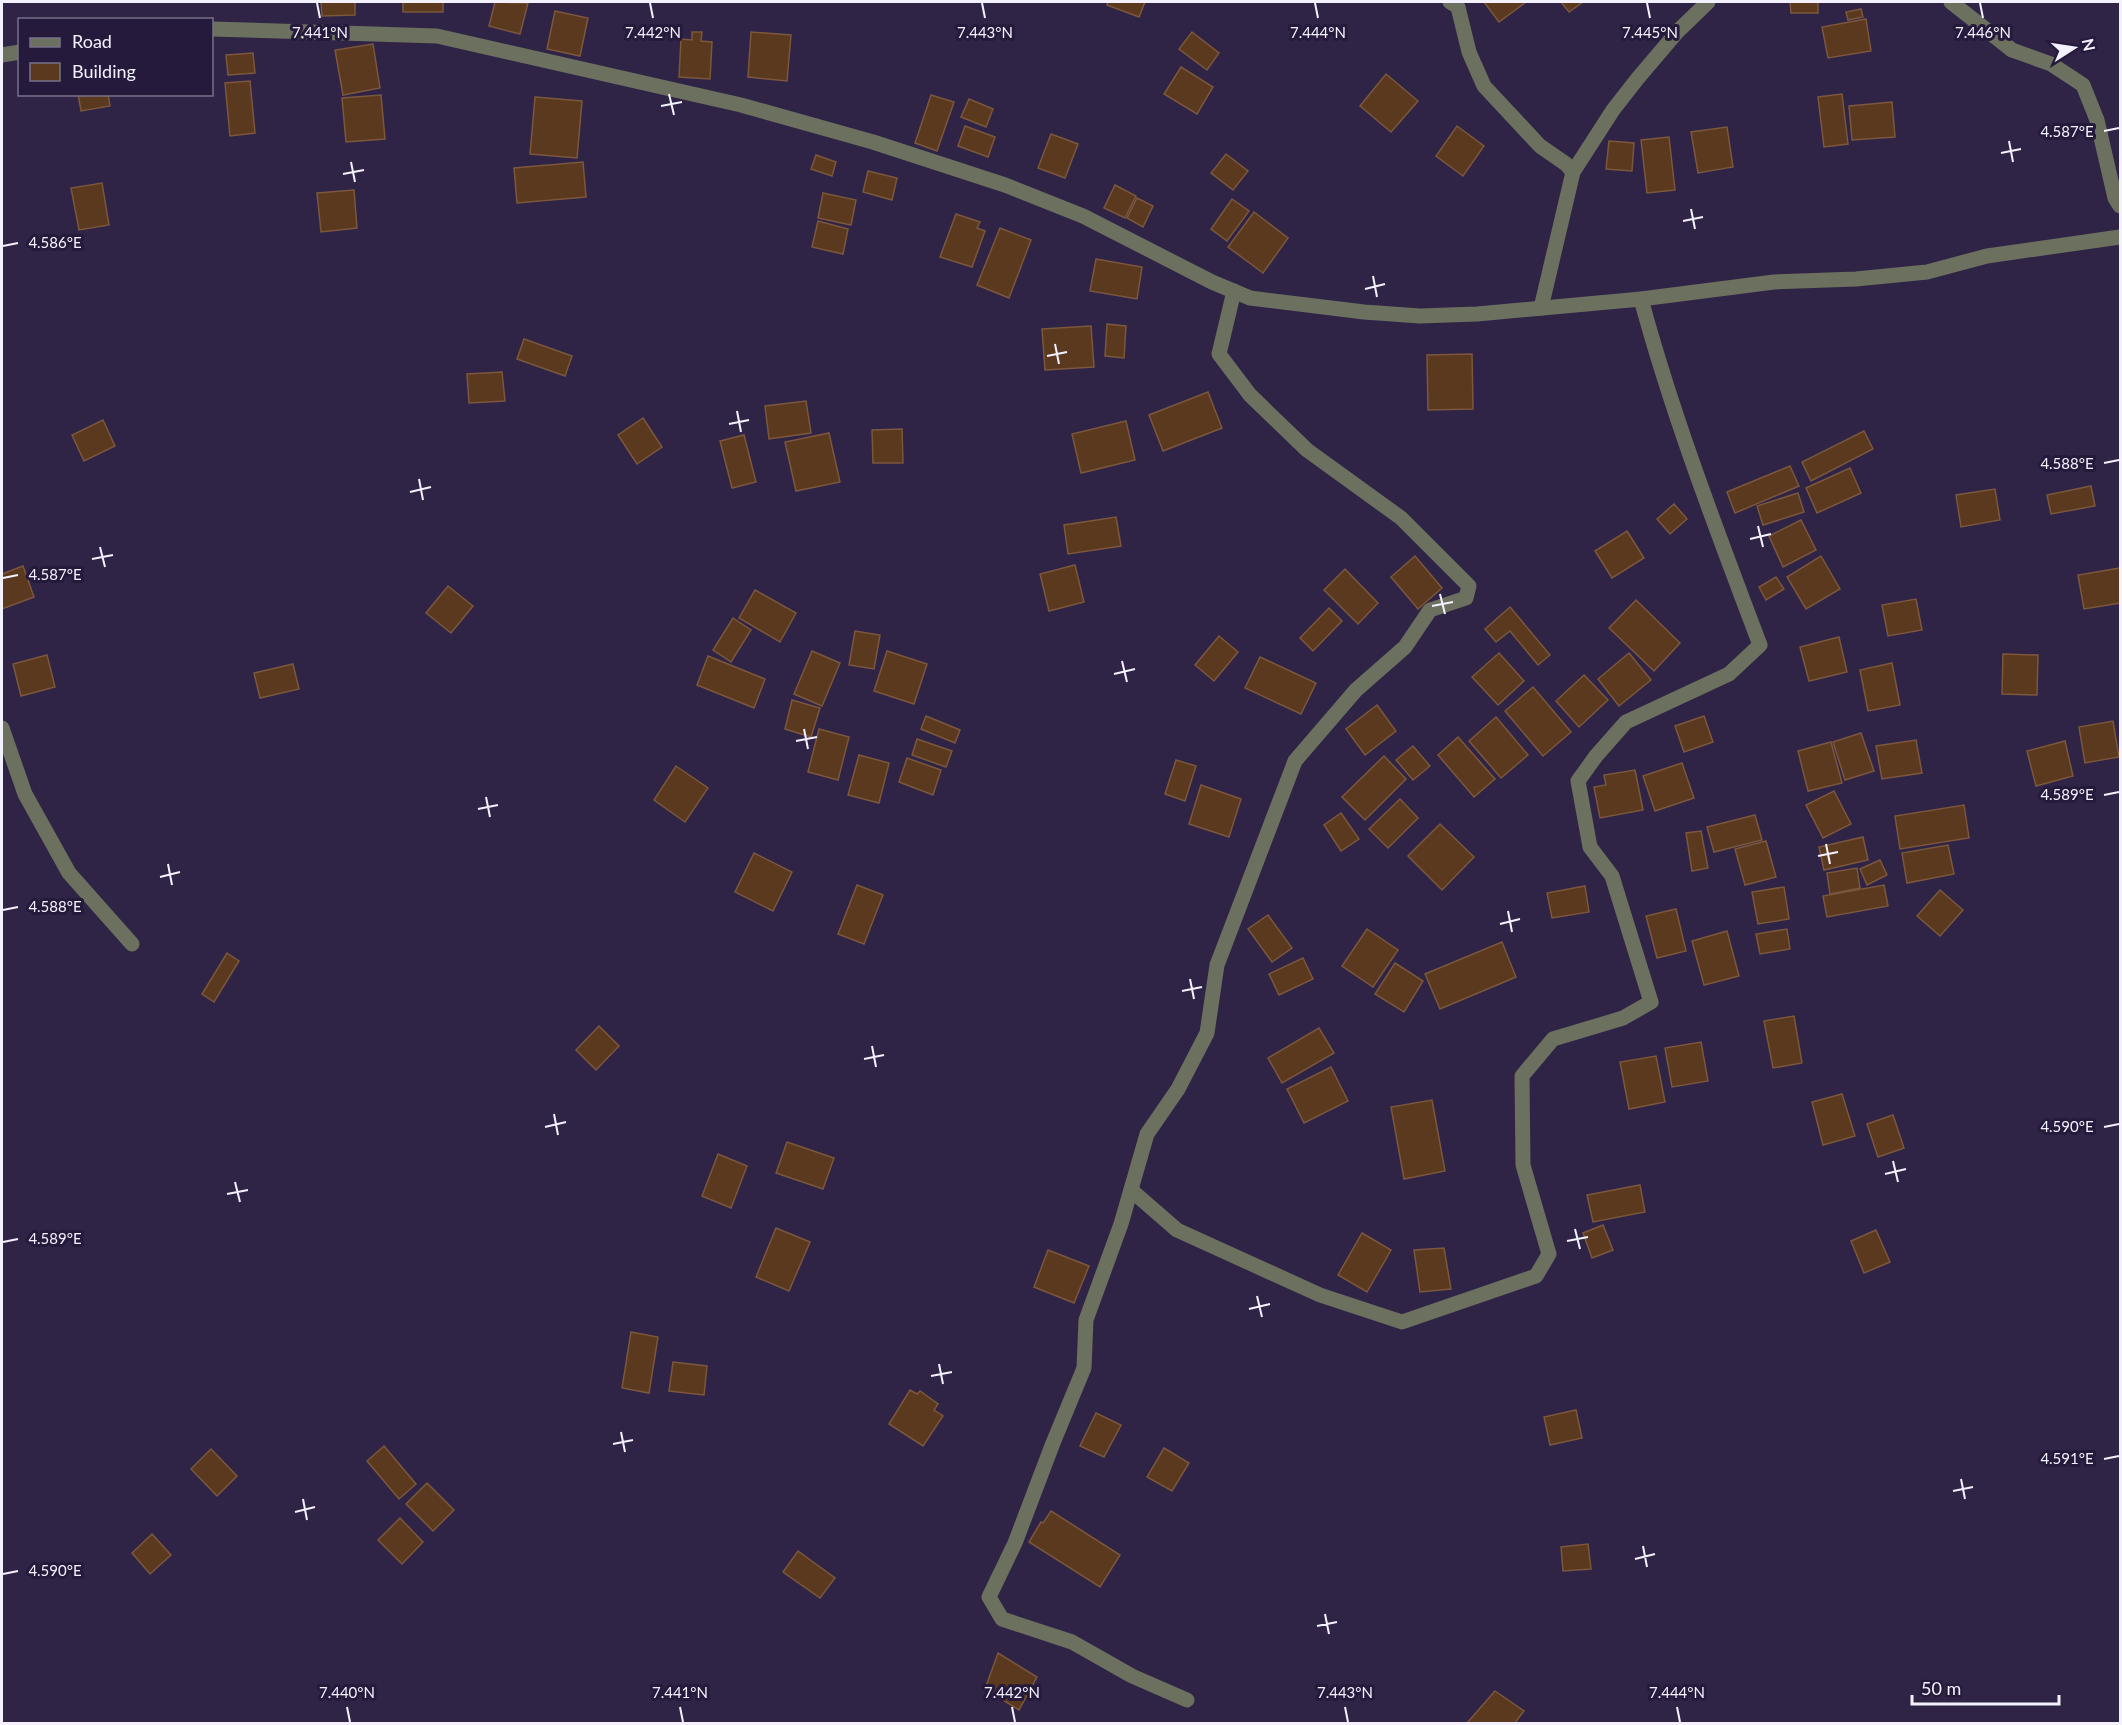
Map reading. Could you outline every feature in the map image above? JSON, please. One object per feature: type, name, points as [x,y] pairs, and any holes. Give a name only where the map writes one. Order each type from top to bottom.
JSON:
[{"type":"street","points":[[1450,2],[1458,7],[1469,52],[1484,86],[1540,146],[1566,164],[1573,172]]},
{"type":"street","points":[[1542,308],[1573,172],[1613,110],[1632,86],[1678,31],[1708,2]]},
{"type":"street","points":[[1951,2],[2012,50],[2051,64],[2084,85],[2097,120],[2115,198],[2121,206]]},
{"type":"street","points":[[213,29],[437,36],[741,105],[873,142],[1005,185],[1083,216],[1250,298],[1364,312],[1420,316],[1542,308],[1641,299],[1774,282],[1856,279],[1927,272],[1987,256],[2121,237]]},
{"type":"street","points":[[2,55],[18,52]]},
{"type":"street","points":[[1187,1700],[1132,1676],[1072,1642],[1002,1619],[989,1597],[1015,1543],[1084,1368],[1086,1320],[1121,1224],[1147,1134],[1179,1089],[1207,1033],[1217,965],[1295,761],[1356,690],[1405,647],[1430,610],[1466,598],[1469,586],[1401,518],[1307,450],[1250,395],[1218,354],[1234,291]]},
{"type":"street","points":[[1131,1190],[1177,1230],[1320,1295],[1402,1322],[1536,1276],[1541,1269],[1549,1254],[1523,1165],[1522,1076],[1553,1039],[1623,1018],[1651,1002],[1612,876],[1590,847],[1578,781],[1596,756],[1626,722],[1729,674],[1760,645],[1700,486],[1641,299]]},
{"type":"street","points":[[2,728],[26,794],[69,873],[132,944]]},
{"type":"building","points":[[321,2],[355,2],[355,15],[322,16]]},
{"type":"building","points":[[403,2],[443,2],[443,12],[403,12]]},
{"type":"building","points":[[495,2],[528,3],[520,34],[489,26]]},
{"type":"building","points":[[1108,2],[1145,2],[1139,17],[1107,5]]},
{"type":"building","points":[[1484,2],[1526,2],[1499,22]]},
{"type":"building","points":[[1561,2],[1583,2],[1569,12]]},
{"type":"building","points":[[1790,2],[1818,2],[1818,13],[1791,13]]},
{"type":"building","points":[[1861,9],[1863,17],[1848,20],[1846,12]]},
{"type":"building","points":[[555,11],[588,18],[580,56],[547,49]]},
{"type":"building","points":[[1866,19],[1871,51],[1828,58],[1822,27]]},
{"type":"building","points":[[692,32],[702,32],[701,41],[712,42],[710,79],[679,77],[681,39],[692,40]]},
{"type":"building","points":[[751,32],[791,35],[787,81],[748,77]]},
{"type":"building","points":[[1192,32],[1219,53],[1207,70],[1179,49]]},
{"type":"building","points":[[373,44],[380,88],[343,95],[335,50]]},
{"type":"building","points":[[253,53],[255,73],[228,75],[226,55]]},
{"type":"building","points":[[1181,67],[1213,87],[1197,114],[1164,94]]},
{"type":"building","points":[[1386,74],[1418,101],[1391,132],[1360,106]]},
{"type":"building","points":[[250,81],[255,133],[230,136],[225,83]]},
{"type":"building","points":[[1842,94],[1848,144],[1824,147],[1818,97]]},
{"type":"building","points":[[381,95],[385,139],[346,142],[342,98]]},
{"type":"building","points":[[931,95],[954,102],[937,151],[915,143]]},
{"type":"building","points":[[78,96],[108,96],[110,106],[81,111]]},
{"type":"building","points":[[535,97],[582,101],[577,158],[530,154]]},
{"type":"building","points":[[969,99],[993,109],[986,127],[961,117]]},
{"type":"building","points":[[1892,102],[1895,137],[1852,140],[1849,106]]},
{"type":"building","points":[[965,126],[995,137],[988,157],[958,146]]},
{"type":"building","points":[[1457,126],[1484,146],[1463,176],[1436,156]]},
{"type":"building","points":[[1727,127],[1733,167],[1698,173],[1691,132]]},
{"type":"building","points":[[1051,134],[1078,144],[1065,178],[1038,168]]},
{"type":"building","points":[[1669,137],[1675,190],[1647,193],[1641,140]]},
{"type":"building","points":[[1609,141],[1634,143],[1632,171],[1606,169]]},
{"type":"building","points":[[1226,154],[1248,171],[1233,190],[1211,173]]},
{"type":"building","points":[[816,155],[836,162],[832,176],[811,169]]},
{"type":"building","points":[[583,162],[586,197],[517,203],[514,168]]},
{"type":"building","points":[[868,171],[897,178],[892,200],[863,192]]},
{"type":"building","points":[[102,183],[109,225],[79,230],[71,188]]},
{"type":"building","points":[[1115,185],[1136,196],[1125,218],[1104,208]]},
{"type":"building","points":[[354,190],[357,228],[321,232],[317,193]]},
{"type":"building","points":[[823,193],[856,200],[851,225],[818,218]]},
{"type":"building","points":[[1137,198],[1153,206],[1143,227],[1127,218]]},
{"type":"building","points":[[1232,199],[1249,211],[1227,241],[1211,229]]},
{"type":"building","points":[[1254,212],[1288,238],[1263,273],[1228,247]]},
{"type":"building","points":[[956,214],[980,222],[977,228],[985,231],[972,267],[940,257]]},
{"type":"building","points":[[818,221],[848,229],[843,254],[812,247]]},
{"type":"building","points":[[1000,228],[1031,240],[1009,298],[977,285]]},
{"type":"building","points":[[1096,259],[1142,267],[1137,299],[1090,291]]},
{"type":"building","points":[[1107,324],[1126,326],[1124,358],[1105,356]]},
{"type":"building","points":[[1091,326],[1094,367],[1045,370],[1042,329]]},
{"type":"building","points":[[524,339],[572,356],[565,376],[517,359]]},
{"type":"building","points":[[1472,354],[1473,409],[1428,410],[1427,355]]},
{"type":"building","points":[[502,372],[505,401],[469,403],[467,374]]},
{"type":"building","points":[[1208,392],[1222,428],[1163,451],[1149,415]]},
{"type":"building","points":[[806,401],[811,433],[769,439],[765,406]]},
{"type":"building","points":[[643,418],[662,447],[637,464],[618,435]]},
{"type":"building","points":[[103,420],[115,446],[84,461],[72,435]]},
{"type":"building","points":[[1126,421],[1135,460],[1081,473],[1072,434]]},
{"type":"building","points":[[902,429],[903,463],[873,463],[872,430]]},
{"type":"building","points":[[1864,431],[1873,449],[1811,481],[1802,462]]},
{"type":"building","points":[[829,433],[840,482],[796,491],[785,442]]},
{"type":"building","points":[[744,435],[756,482],[732,488],[720,441]]},
{"type":"building","points":[[1790,466],[1799,486],[1735,513],[1727,492]]},
{"type":"building","points":[[1850,468],[1861,493],[1817,513],[1806,488]]},
{"type":"building","points":[[2091,486],[2095,506],[2051,514],[2047,495]]},
{"type":"building","points":[[1995,489],[2000,520],[1961,527],[1956,495]]},
{"type":"building","points":[[1798,493],[1804,512],[1763,525],[1757,506]]},
{"type":"building","points":[[1674,504],[1687,519],[1670,534],[1657,519]]},
{"type":"building","points":[[1116,517],[1121,546],[1068,554],[1064,525]]},
{"type":"building","points":[[1801,520],[1816,550],[1783,567],[1769,536]]},
{"type":"building","points":[[1627,531],[1644,558],[1612,578],[1595,551]]},
{"type":"building","points":[[1415,556],[1442,588],[1418,609],[1391,577]]},
{"type":"building","points":[[1821,556],[1840,589],[1806,609],[1787,577]]},
{"type":"building","points":[[1075,565],[1084,602],[1049,611],[1040,574]]},
{"type":"building","points":[[23,566],[34,597],[2,609],[2,574]]},
{"type":"building","points":[[2120,568],[2120,603],[2084,609],[2078,575]]},
{"type":"building","points":[[1345,569],[1378,603],[1358,624],[1324,590]]},
{"type":"building","points":[[1776,577],[1784,589],[1766,600],[1759,587]]},
{"type":"building","points":[[448,586],[473,606],[451,633],[426,613]]},
{"type":"building","points":[[755,590],[796,613],[780,642],[739,618]]},
{"type":"building","points":[[1916,599],[1922,630],[1888,636],[1882,605]]},
{"type":"building","points":[[1636,600],[1680,643],[1654,671],[1609,628]]},
{"type":"building","points":[[1510,607],[1550,655],[1538,665],[1510,631],[1496,642],[1485,629]]},
{"type":"building","points":[[1329,608],[1342,621],[1313,651],[1300,638]]},
{"type":"building","points":[[733,618],[751,630],[731,662],[713,650]]},
{"type":"building","points":[[855,631],[880,635],[874,669],[849,665]]},
{"type":"building","points":[[1219,636],[1238,652],[1214,681],[1195,665]]},
{"type":"building","points":[[1839,637],[1847,672],[1809,681],[1800,647]]},
{"type":"building","points":[[812,651],[840,663],[822,706],[794,694]]},
{"type":"building","points":[[887,651],[927,664],[914,704],[874,691]]},
{"type":"building","points":[[1499,653],[1524,681],[1498,705],[1472,677]]},
{"type":"building","points":[[1629,653],[1651,680],[1619,706],[1598,679]]},
{"type":"building","points":[[2003,654],[2038,655],[2037,695],[2002,694]]},
{"type":"building","points":[[47,655],[55,687],[21,696],[13,664]]},
{"type":"building","points":[[708,656],[765,679],[754,708],[697,685]]},
{"type":"building","points":[[1260,657],[1316,683],[1301,714],[1245,688]]},
{"type":"building","points":[[1892,663],[1900,705],[1868,711],[1860,670]]},
{"type":"building","points":[[293,664],[299,689],[260,698],[254,673]]},
{"type":"building","points":[[1584,675],[1608,700],[1579,727],[1556,701]]},
{"type":"building","points":[[1533,687],[1571,732],[1543,756],[1505,711]]},
{"type":"building","points":[[792,700],[820,708],[811,737],[785,729]]},
{"type":"building","points":[[1377,705],[1396,731],[1365,755],[1346,729]]},
{"type":"building","points":[[926,716],[960,730],[955,743],[921,729]]},
{"type":"building","points":[[1704,716],[1713,742],[1684,752],[1675,726]]},
{"type":"building","points":[[1496,717],[1528,755],[1501,778],[1469,741]]},
{"type":"building","points":[[2113,721],[2119,757],[2085,763],[2079,727]]},
{"type":"building","points":[[819,729],[849,737],[838,780],[808,772]]},
{"type":"building","points":[[1861,733],[1874,771],[1845,780],[1833,742]]},
{"type":"building","points":[[1458,737],[1495,779],[1474,797],[1438,755]]},
{"type":"building","points":[[917,739],[952,751],[946,767],[912,755]]},
{"type":"building","points":[[1916,740],[1922,773],[1882,779],[1876,746]]},
{"type":"building","points":[[2065,741],[2073,776],[2036,786],[2027,751]]},
{"type":"building","points":[[1831,742],[1842,783],[1808,791],[1798,751]]},
{"type":"building","points":[[1413,746],[1430,766],[1413,780],[1396,760]]},
{"type":"building","points":[[859,755],[889,763],[879,803],[848,795]]},
{"type":"building","points":[[1384,756],[1406,779],[1365,820],[1342,797]]},
{"type":"building","points":[[907,758],[941,770],[933,795],[899,782]]},
{"type":"building","points":[[1176,760],[1196,766],[1185,801],[1165,794]]},
{"type":"building","points":[[1682,763],[1694,798],[1655,811],[1643,776]]},
{"type":"building","points":[[676,766],[708,788],[685,822],[654,800]]},
{"type":"building","points":[[1635,770],[1643,810],[1600,818],[1594,787],[1606,785],[1604,775]]},
{"type":"building","points":[[1201,785],[1241,799],[1229,837],[1189,824]]},
{"type":"building","points":[[1834,791],[1851,824],[1823,838],[1806,805]]},
{"type":"building","points":[[1400,799],[1418,818],[1388,848],[1369,829]]},
{"type":"building","points":[[1964,805],[1969,838],[1900,849],[1895,816]]},
{"type":"building","points":[[1341,813],[1359,839],[1341,851],[1324,825]]},
{"type":"building","points":[[1755,815],[1762,840],[1714,852],[1707,827]]},
{"type":"building","points":[[1440,824],[1474,857],[1442,890],[1408,856]]},
{"type":"building","points":[[1701,831],[1708,868],[1692,871],[1686,833]]},
{"type":"building","points":[[1863,837],[1868,860],[1824,870],[1819,847]]},
{"type":"building","points":[[1766,841],[1776,877],[1745,885],[1735,849]]},
{"type":"building","points":[[1948,845],[1954,874],[1907,883],[1902,853]]},
{"type":"building","points":[[754,853],[792,872],[773,911],[735,892]]},
{"type":"building","points":[[1880,860],[1887,875],[1867,885],[1860,869]]},
{"type":"building","points":[[1857,868],[1860,888],[1830,894],[1827,873]]},
{"type":"building","points":[[857,885],[883,895],[864,944],[838,934]]},
{"type":"building","points":[[1884,885],[1888,906],[1827,917],[1823,896]]},
{"type":"building","points":[[1585,886],[1589,912],[1552,918],[1547,893]]},
{"type":"building","points":[[1784,887],[1789,919],[1758,924],[1752,892]]},
{"type":"building","points":[[1940,890],[1963,910],[1940,936],[1917,916]]},
{"type":"building","points":[[1676,909],[1686,951],[1657,958],[1646,916]]},
{"type":"building","points":[[1268,915],[1292,948],[1272,962],[1248,929]]},
{"type":"building","points":[[1367,929],[1398,950],[1373,987],[1342,966]]},
{"type":"building","points":[[1787,929],[1790,949],[1760,954],[1756,934]]},
{"type":"building","points":[[1727,931],[1739,976],[1704,985],[1692,941]]},
{"type":"building","points":[[1502,942],[1516,977],[1440,1009],[1425,974]]},
{"type":"building","points":[[227,953],[239,961],[214,1002],[202,994]]},
{"type":"building","points":[[1303,958],[1313,979],[1279,995],[1269,974]]},
{"type":"building","points":[[1395,963],[1423,981],[1404,1012],[1375,994]]},
{"type":"building","points":[[1794,1016],[1802,1063],[1773,1068],[1764,1021]]},
{"type":"building","points":[[599,1026],[619,1046],[596,1070],[576,1050]]},
{"type":"building","points":[[1319,1028],[1334,1053],[1282,1083],[1268,1058]]},
{"type":"building","points":[[1701,1042],[1708,1081],[1672,1087],[1665,1048]]},
{"type":"building","points":[[1656,1056],[1665,1102],[1629,1109],[1620,1062]]},
{"type":"building","points":[[1331,1067],[1348,1101],[1304,1123],[1287,1089]]},
{"type":"building","points":[[1842,1094],[1855,1136],[1823,1145],[1812,1102]]},
{"type":"building","points":[[1432,1100],[1445,1171],[1404,1179],[1391,1107]]},
{"type":"building","points":[[1893,1115],[1904,1148],[1878,1157],[1867,1124]]},
{"type":"building","points":[[787,1142],[834,1158],[823,1189],[776,1173]]},
{"type":"building","points":[[718,1154],[747,1166],[731,1208],[702,1196]]},
{"type":"building","points":[[1640,1185],[1645,1212],[1593,1222],[1587,1195]]},
{"type":"building","points":[[1603,1225],[1613,1250],[1592,1258],[1583,1233]]},
{"type":"building","points":[[776,1228],[810,1242],[789,1291],[756,1277]]},
{"type":"building","points":[[1876,1230],[1890,1262],[1864,1273],[1851,1241]]},
{"type":"building","points":[[1362,1233],[1391,1250],[1367,1292],[1338,1275]]},
{"type":"building","points":[[1444,1248],[1451,1289],[1420,1292],[1414,1250]]},
{"type":"building","points":[[1048,1250],[1089,1266],[1074,1303],[1034,1287]]},
{"type":"building","points":[[631,1332],[658,1337],[649,1393],[622,1388]]},
{"type":"building","points":[[673,1362],[707,1366],[704,1395],[669,1391]]},
{"type":"building","points":[[910,1390],[917,1394],[920,1391],[938,1404],[934,1410],[943,1416],[923,1446],[889,1424]]},
{"type":"building","points":[[1576,1410],[1582,1438],[1550,1445],[1544,1417]]},
{"type":"building","points":[[1096,1413],[1121,1425],[1104,1457],[1080,1446]]},
{"type":"building","points":[[384,1446],[416,1484],[399,1499],[367,1461]]},
{"type":"building","points":[[1164,1448],[1189,1463],[1172,1491],[1147,1477]]},
{"type":"building","points":[[211,1449],[237,1476],[217,1496],[191,1469]]},
{"type":"building","points":[[427,1483],[454,1510],[433,1531],[406,1504]]},
{"type":"building","points":[[1051,1511],[1120,1555],[1100,1587],[1029,1542]]},
{"type":"building","points":[[400,1518],[423,1542],[402,1564],[378,1540]]},
{"type":"building","points":[[152,1534],[171,1555],[150,1574],[132,1553]]},
{"type":"building","points":[[1588,1544],[1591,1569],[1563,1571],[1561,1547]]},
{"type":"building","points":[[798,1551],[835,1578],[820,1598],[783,1572]]},
{"type":"building","points":[[998,1653],[1037,1677],[1019,1710],[985,1689]]},
{"type":"building","points":[[1495,1691],[1524,1711],[1514,1724],[1467,1723]]}]
